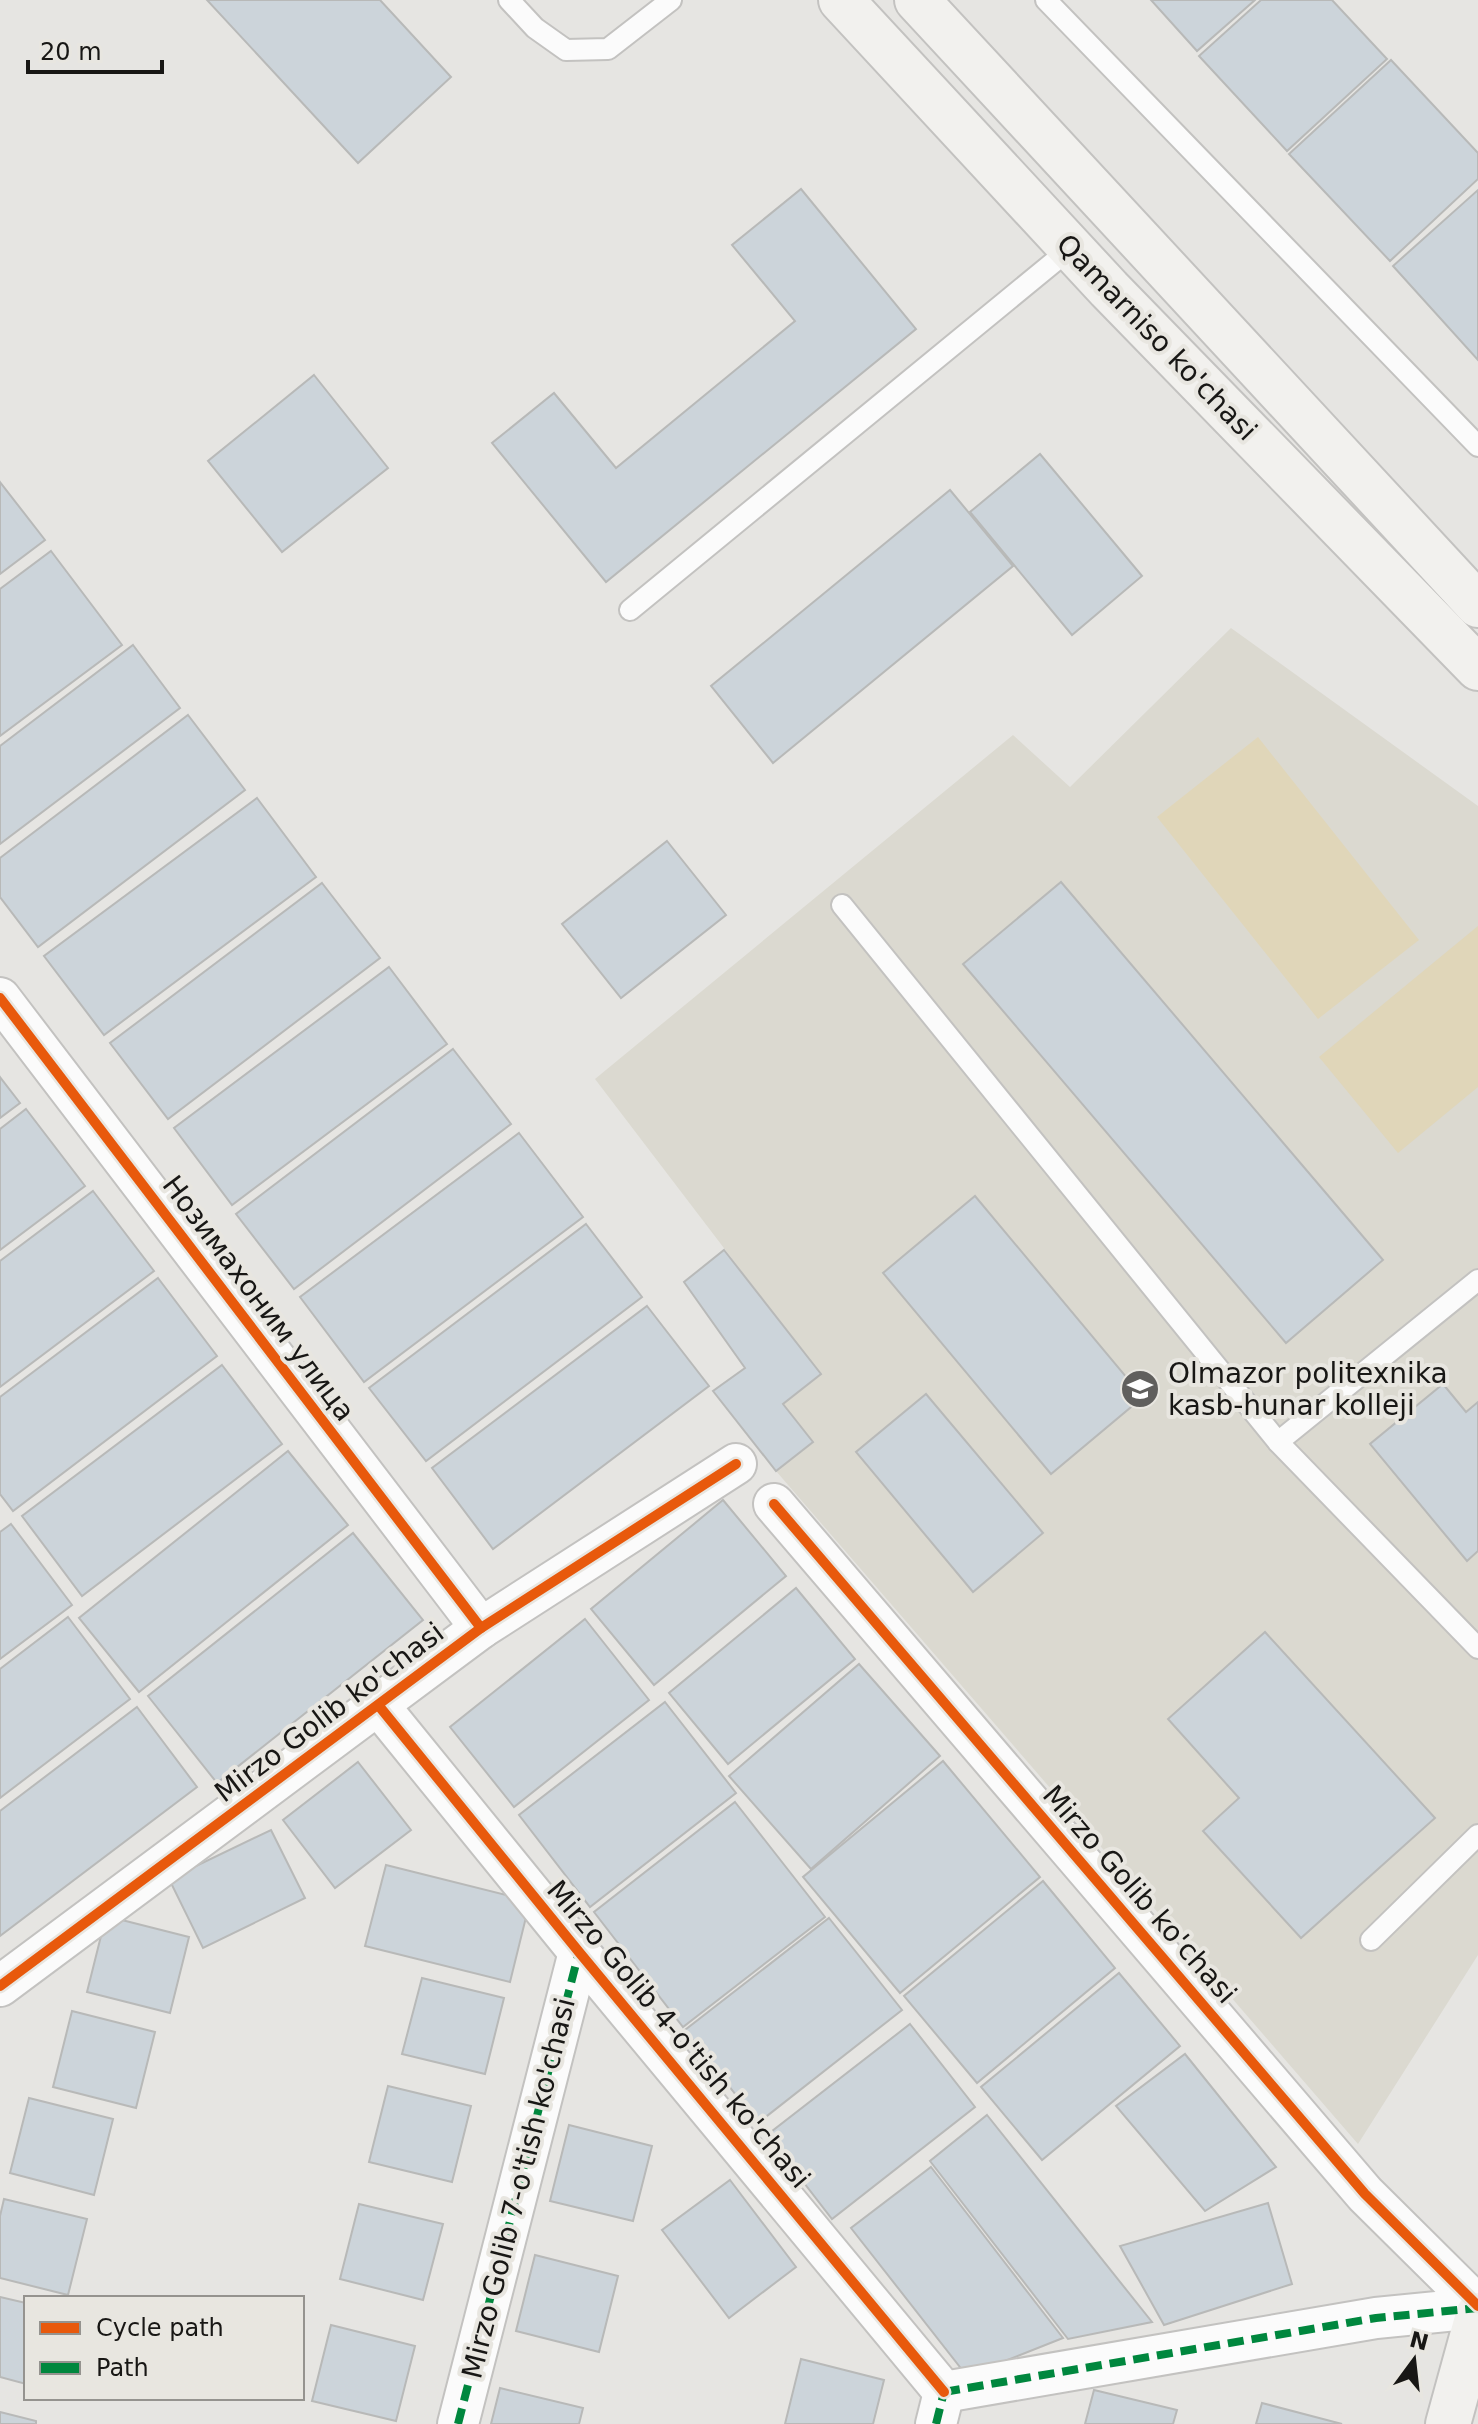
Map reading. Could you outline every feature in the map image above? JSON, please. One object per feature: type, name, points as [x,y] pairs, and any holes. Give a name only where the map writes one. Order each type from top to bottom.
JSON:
[{"type":"main road","name":"Qamarniso ko'chasi","points":[[841,0],[1071,248],[1478,668]]},
{"type":"main road","name":"Qamarniso ko'chasi","points":[[917,0],[1478,605]]},
{"type":"main road","points":[[1448,2424],[1478,2315]]},
{"type":"street","name":"Нозимахоним улица","points":[[0,998],[481,1628]]},
{"type":"street","name":"Mirzo Golib ko'chasi","points":[[0,1986],[481,1628],[736,1464]]},
{"type":"street","name":"Mirzo Golib ko'chasi","points":[[774,1504],[1365,2194],[1478,2307]]},
{"type":"street","name":"Mirzo Golib 4-o'tish ko'chasi","points":[[379,1706],[579,1952],[940,2408],[1376,2318],[1478,2307]]},
{"type":"street","name":"Mirzo Golib 7-o'tish ko'chasi","points":[[458,2424],[579,1952]]},
{"type":"lane","points":[[509,0],[535,28],[566,50],[608,49],[671,0]]},
{"type":"lane","points":[[1046,0],[1478,446]]},
{"type":"lane","points":[[630,610],[1071,248]]},
{"type":"lane","points":[[842,905],[1278,1442],[1478,1648]]},
{"type":"lane","points":[[1278,1442],[1478,1280]]},
{"type":"lane","points":[[1371,1940],[1478,1835]]},
{"type":"shaded area","name":"Оlmazor politexnika kasb-hunar kolleji","points":[[1231,628],[1478,806],[1478,1955],[1358,2144],[776,1471],[813,1443],[783,1404],[820,1374],[595,1079],[1013,735],[1070,787]]},
{"type":"shaded area","points":[[1258,737],[1419,940],[1318,1019],[1157,817]]},
{"type":"shaded area","points":[[1478,926],[1478,1087],[1398,1153],[1319,1057]]},
{"type":"building","points":[[207,0],[380,0],[451,77],[358,163]]},
{"type":"building","points":[[1151,0],[1255,0],[1197,51]]},
{"type":"building","points":[[1261,0],[1332,0],[1387,59],[1287,151],[1199,56]]},
{"type":"building","points":[[1391,60],[1478,153],[1478,179],[1390,261],[1289,154]]},
{"type":"building","points":[[801,189],[916,329],[606,582],[492,443],[554,393],[616,468],[795,321],[732,245]]},
{"type":"building","points":[[1478,190],[1478,360],[1393,266]]},
{"type":"building","points":[[314,375],[388,468],[282,552],[208,461]]},
{"type":"building","points":[[1040,454],[1142,576],[1072,635],[970,512]]},
{"type":"building","points":[[0,482],[45,540],[0,574]]},
{"type":"building","points":[[950,490],[1013,566],[773,763],[711,686]]},
{"type":"building","points":[[51,551],[122,645],[0,736],[0,589]]},
{"type":"building","points":[[133,645],[180,708],[0,844],[0,746]]},
{"type":"building","points":[[188,715],[245,790],[38,947],[0,897],[0,858]]},
{"type":"building","points":[[257,798],[316,877],[104,1035],[44,956]]},
{"type":"building","points":[[667,841],[726,915],[621,998],[562,924]]},
{"type":"building","points":[[1061,882],[1383,1260],[1286,1343],[963,964]]},
{"type":"building","points":[[322,883],[380,958],[168,1119],[110,1043]]},
{"type":"building","points":[[389,967],[447,1044],[232,1205],[174,1128]]},
{"type":"building","points":[[453,1049],[511,1124],[294,1289],[236,1214]]},
{"type":"building","points":[[0,1077],[20,1103],[0,1118]]},
{"type":"building","points":[[26,1109],[85,1186],[0,1250],[0,1129]]},
{"type":"building","points":[[519,1133],[583,1217],[364,1382],[300,1297]]},
{"type":"building","points":[[93,1191],[154,1271],[0,1387],[0,1261]]},
{"type":"building","points":[[975,1196],[1143,1397],[1051,1474],[883,1273]]},
{"type":"building","points":[[586,1224],[642,1297],[426,1461],[369,1388]]},
{"type":"building","points":[[724,1250],[821,1374],[783,1404],[813,1442],[776,1471],[713,1391],[745,1368],[684,1282]]},
{"type":"building","points":[[158,1278],[217,1356],[13,1511],[0,1494],[0,1397]]},
{"type":"building","points":[[647,1306],[709,1386],[493,1549],[432,1468]]},
{"type":"building","points":[[222,1365],[282,1444],[82,1596],[22,1516]]},
{"type":"building","points":[[1443,1384],[1466,1412],[1478,1402],[1478,1551],[1467,1561],[1370,1444]]},
{"type":"building","points":[[926,1394],[1043,1533],[973,1592],[856,1452]]},
{"type":"building","points":[[288,1451],[348,1525],[139,1692],[79,1618]]},
{"type":"building","points":[[723,1500],[786,1576],[654,1685],[591,1609]]},
{"type":"building","points":[[11,1524],[72,1605],[0,1659],[0,1532]]},
{"type":"building","points":[[353,1533],[423,1620],[217,1783],[148,1696]]},
{"type":"building","points":[[796,1588],[855,1659],[728,1764],[669,1693]]},
{"type":"building","points":[[68,1617],[130,1699],[0,1798],[0,1669]]},
{"type":"building","points":[[585,1619],[649,1700],[514,1807],[450,1727]]},
{"type":"building","points":[[1265,1632],[1435,1818],[1301,1938],[1203,1831],[1239,1798],[1168,1719]]},
{"type":"building","points":[[859,1664],[940,1756],[811,1869],[729,1776]]},
{"type":"building","points":[[665,1702],[736,1793],[590,1907],[519,1815]]},
{"type":"building","points":[[137,1707],[197,1787],[0,1936],[0,1811]]},
{"type":"building","points":[[943,1761],[1040,1877],[900,1993],[803,1877]]},
{"type":"building","points":[[358,1762],[411,1830],[335,1888],[283,1820]]},
{"type":"building","points":[[735,1802],[825,1917],[683,2027],[594,1912]]},
{"type":"building","points":[[271,1830],[305,1898],[203,1948],[169,1879]]},
{"type":"building","points":[[386,1865],[530,1901],[510,1982],[365,1946]]},
{"type":"building","points":[[1043,1881],[1115,1968],[977,2083],[904,1996]]},
{"type":"building","points":[[106,1916],[189,1937],[170,2013],[87,1992]]},
{"type":"building","points":[[829,1918],[902,2010],[758,2123],[685,2030]]},
{"type":"building","points":[[1119,1973],[1180,2046],[1042,2160],[981,2087]]},
{"type":"building","points":[[422,1978],[504,1998],[485,2074],[402,2054]]},
{"type":"building","points":[[72,2011],[155,2032],[136,2108],[53,2087]]},
{"type":"building","points":[[910,2024],[975,2107],[832,2219],[767,2135]]},
{"type":"building","points":[[1185,2054],[1276,2167],[1205,2211],[1116,2106]]},
{"type":"building","points":[[388,2086],[471,2106],[452,2182],[369,2162]]},
{"type":"building","points":[[29,2098],[113,2119],[94,2195],[10,2173]]},
{"type":"building","points":[[987,2115],[1152,2322],[1068,2339],[930,2161]]},
{"type":"building","points":[[569,2125],[652,2146],[633,2221],[550,2201]]},
{"type":"building","points":[[931,2167],[1063,2338],[967,2376],[851,2228]]},
{"type":"building","points":[[730,2180],[796,2267],[729,2318],[662,2230]]},
{"type":"building","points":[[4,2199],[87,2219],[68,2295],[0,2278],[0,2216]]},
{"type":"building","points":[[1268,2203],[1292,2284],[1164,2325],[1120,2246]]},
{"type":"building","points":[[359,2204],[443,2224],[423,2300],[340,2279]]},
{"type":"building","points":[[535,2255],[618,2276],[599,2352],[516,2331]]},
{"type":"building","points":[[0,2297],[24,2303],[24,2383],[0,2377]]},
{"type":"building","points":[[331,2325],[415,2346],[396,2421],[312,2401]]},
{"type":"building","points":[[801,2359],[884,2380],[873,2424],[785,2424]]},
{"type":"building","points":[[500,2388],[583,2408],[579,2424],[491,2424]]},
{"type":"building","points":[[1094,2390],[1177,2410],[1173,2424],[1085,2424]]},
{"type":"building","points":[[1262,2403],[1342,2424],[1256,2424]]},
{"type":"building","points":[[0,2412],[36,2421],[36,2424],[0,2424]]},
{"type":"marked path","points":[[458,2424],[579,1952]]},
{"type":"marked path","points":[[944,2392],[1376,2318],[1478,2308]]},
{"type":"marked path","points":[[936,2424],[944,2392]]},
{"type":"cycle path","points":[[0,998],[481,1628]]},
{"type":"cycle path","points":[[0,1986],[481,1628],[736,1464]]},
{"type":"cycle path","points":[[774,1504],[1365,2194],[1478,2306]]},
{"type":"cycle path","points":[[379,1706],[944,2392]]},
{"type":"place","name":"Оlmazor politexnika kasb-hunar kolleji","points":[[1140,1389]]}]
